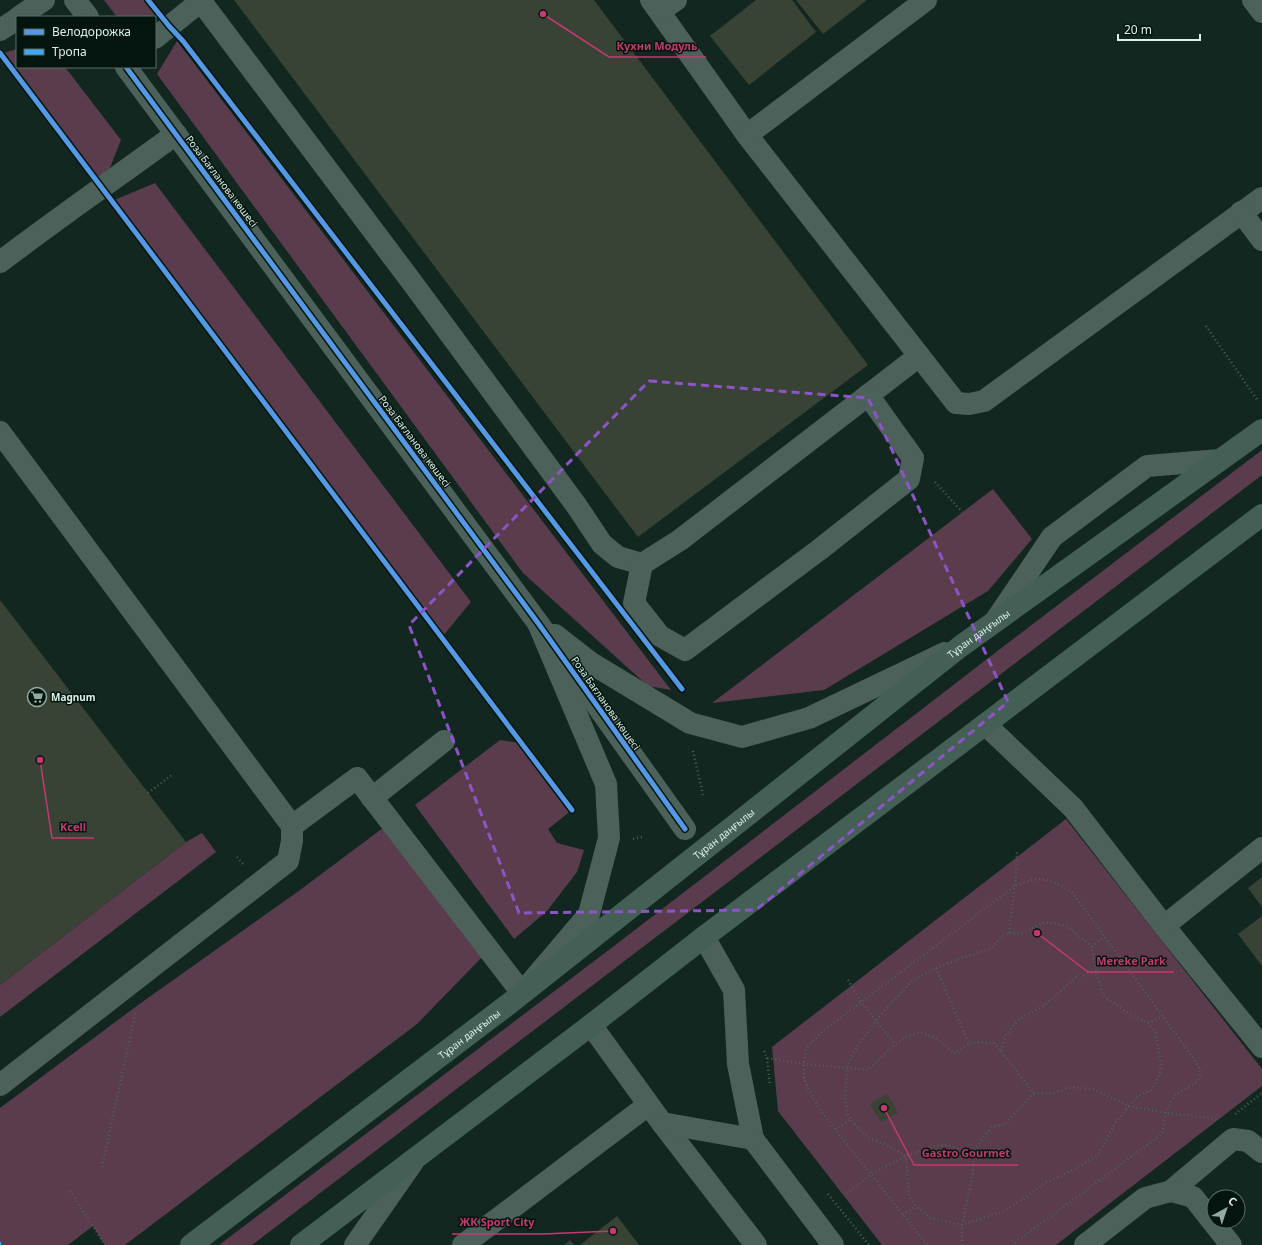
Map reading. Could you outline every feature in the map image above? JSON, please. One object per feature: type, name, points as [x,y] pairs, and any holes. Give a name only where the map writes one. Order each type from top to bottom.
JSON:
[{"type":"main road","name":"Тұран даңғылы","points":[[190,1245],[522,993],[961,646],[1262,430]]},
{"type":"main road","points":[[301,1245],[591,1025],[704,937],[1262,515]]},
{"type":"street","points":[[21,16],[44,0]]},
{"type":"street","points":[[75,0],[87,16]]},
{"type":"street","points":[[747,135],[926,0]]},
{"type":"street","points":[[1253,0],[1262,12]]},
{"type":"street","points":[[156,37],[200,1],[414,284],[576,505],[602,544],[618,557],[642,564]]},
{"type":"street","points":[[662,4],[747,135],[956,403],[969,404],[984,401],[1262,198]]},
{"type":"street","points":[[0,30],[16,19]]},
{"type":"street","name":"Роза Бағланова көшесі","points":[[127,68],[538,623],[685,829]]},
{"type":"street","points":[[0,262],[58,218],[88,199],[176,134]]},
{"type":"street","points":[[1241,212],[1262,240]]},
{"type":"street","points":[[868,395],[913,458],[909,479],[819,550],[685,650],[660,636],[634,603],[642,564],[680,540],[868,395],[919,356]]},
{"type":"street","points":[[0,432],[292,826],[292,841],[288,861],[0,1085]]},
{"type":"street","points":[[996,620],[1052,537],[1147,466],[1220,460]]},
{"type":"street","points":[[538,623],[591,663],[690,723],[742,737],[809,718],[961,646]]},
{"type":"street","points":[[292,826],[357,778],[522,993],[590,914],[609,838],[606,784],[538,623]]},
{"type":"street","points":[[986,725],[1073,808],[1164,926],[1262,1048]]},
{"type":"street","points":[[372,798],[444,741]]},
{"type":"street","points":[[1164,926],[1262,848]]},
{"type":"street","points":[[704,937],[734,990],[738,1064],[753,1139],[833,1245]]},
{"type":"street","points":[[591,1025],[648,1105],[756,1245]]},
{"type":"street","points":[[463,1245],[648,1105]]},
{"type":"street","points":[[662,1123],[753,1139]]},
{"type":"street","points":[[1084,1245],[1145,1198],[1171,1191],[1233,1139],[1248,1140],[1262,1152]]},
{"type":"street","points":[[355,1245],[416,1158]]},
{"type":"street","points":[[1171,1191],[1192,1197],[1231,1245]]},
{"type":"path","points":[[1206,326],[1258,401]]},
{"type":"path","points":[[913,458],[962,512]]},
{"type":"path","points":[[692,745],[703,795]]},
{"type":"path","points":[[148,793],[173,774]]},
{"type":"path","points":[[1008,933],[1016,875],[1017,851]]},
{"type":"path","points":[[927,1245],[823,1114],[809,1091],[804,1078],[806,1048],[824,1030],[1014,886],[1023,882],[1042,878],[1072,892],[1196,1062],[1200,1074],[1198,1081],[1175,1096],[1166,1113],[1162,1134],[1012,1245]]},
{"type":"path","points":[[1044,922],[1066,926],[1092,947],[1097,975],[1103,996],[1115,1005],[1148,1023],[1155,1031],[1161,1062],[1160,1074],[1151,1090],[1136,1097],[1116,1122],[1098,1155],[1062,1176],[1046,1182],[1028,1196],[1004,1211],[962,1225],[931,1218],[916,1206],[909,1196],[906,1156],[884,1144],[870,1139],[857,1127],[848,1115],[845,1097],[847,1069],[858,1045],[882,1012],[912,981],[936,968],[992,948],[1002,936],[1008,933],[1012,932],[1021,934],[1044,922]]},
{"type":"path","points":[[1092,947],[1104,936]]},
{"type":"path","points":[[936,968],[969,1044]]},
{"type":"path","points":[[102,1167],[145,973]]},
{"type":"path","points":[[1001,1051],[1006,1035],[1019,1019],[1042,1007],[1077,977],[1089,973],[1097,975]]},
{"type":"path","points":[[848,980],[861,1002],[895,1044]]},
{"type":"path","points":[[1148,1023],[1163,1016]]},
{"type":"path","points":[[767,1058],[804,1064],[868,1070],[895,1044],[906,1037],[920,1032],[935,1038],[950,1048],[954,1054],[969,1044],[979,1042],[994,1043],[1034,1092],[1052,1093],[1072,1086],[1095,1090],[1129,1106],[1166,1113],[1219,1119]]},
{"type":"path","points":[[762,1046],[767,1058],[770,1088]]},
{"type":"path","points":[[962,1245],[962,1225],[973,1172],[973,1153],[992,1127],[1005,1124],[1034,1092]]},
{"type":"path","points":[[1233,1116],[1262,1093]]},
{"type":"path","points":[[835,1129],[852,1119]]},
{"type":"path","points":[[847,1194],[871,1174],[906,1156],[933,1146],[947,1145],[973,1153]]},
{"type":"path","points":[[70,1191],[104,1245]]},
{"type":"path","points":[[826,1191],[869,1245]]},
{"type":"path","points":[[903,1215],[916,1206]]},
{"type":"highlighted area","points":[[649,381],[868,398],[1008,702],[756,910],[519,913],[409,625]]},
{"type":"shaded area","points":[[104,0],[146,0],[157,14],[152,16],[116,16]]},
{"type":"shaded area","points":[[177,41],[671,690],[648,686],[523,573],[157,74]]},
{"type":"shaded area","points":[[16,49],[16,68],[66,68],[121,140],[102,188],[0,54]]},
{"type":"shaded area","points":[[155,183],[471,602],[442,637],[112,201]]},
{"type":"shaded area","points":[[1262,450],[1262,475],[252,1245],[219,1245],[614,946]]},
{"type":"shaded area","points":[[993,489],[1032,539],[988,591],[824,690],[712,703]]},
{"type":"shaded area","points":[[500,740],[521,743],[572,810],[548,829],[557,843],[584,850],[577,872],[547,911],[514,939],[415,805]]},
{"type":"shaded area","points":[[1066,819],[1262,1069],[1262,1086],[1056,1245],[882,1245],[778,1111],[772,1047]]},
{"type":"shaded area","points":[[391,822],[489,950],[417,1024],[125,1245],[105,1245],[93,1226],[68,1245],[0,1245],[0,1108],[138,1005],[300,890]]},
{"type":"shaded area","points":[[202,833],[216,852],[0,1017],[0,985],[186,842]]},
{"type":"building","points":[[234,0],[594,0],[868,365],[638,537]]},
{"type":"building","points":[[756,0],[792,0],[816,32],[749,85],[710,36]]},
{"type":"building","points":[[796,0],[867,0],[823,34]]},
{"type":"building","name":"Magnum","points":[[0,600],[186,842],[0,985]]},
{"type":"building","points":[[1262,877],[1262,907],[1248,888]]},
{"type":"building","points":[[1262,916],[1262,966],[1238,934]]},
{"type":"building","points":[[887,1094],[898,1113],[881,1122],[870,1104]]},
{"type":"building","points":[[617,1216],[639,1245],[580,1245]]},
{"type":"building","points":[[570,1240],[574,1245],[564,1245]]},
{"type":"cycle path","points":[[148,0],[183,41],[682,689]]},
{"type":"cycle path","points":[[0,53],[572,810]]},
{"type":"cycle path","points":[[127,68],[538,623],[685,829]]},
{"type":"place","name":"Кухни Модуль","points":[[543,14]]},
{"type":"place","name":"Magnum","points":[[37,697]]},
{"type":"place","name":"Kcell","points":[[40,760]]},
{"type":"place","name":"Mereke Park","points":[[1037,933]]},
{"type":"place","name":"Gastro Gourmet","points":[[884,1108]]},
{"type":"place","name":"ЖК Sport City","points":[[613,1231]]}]
